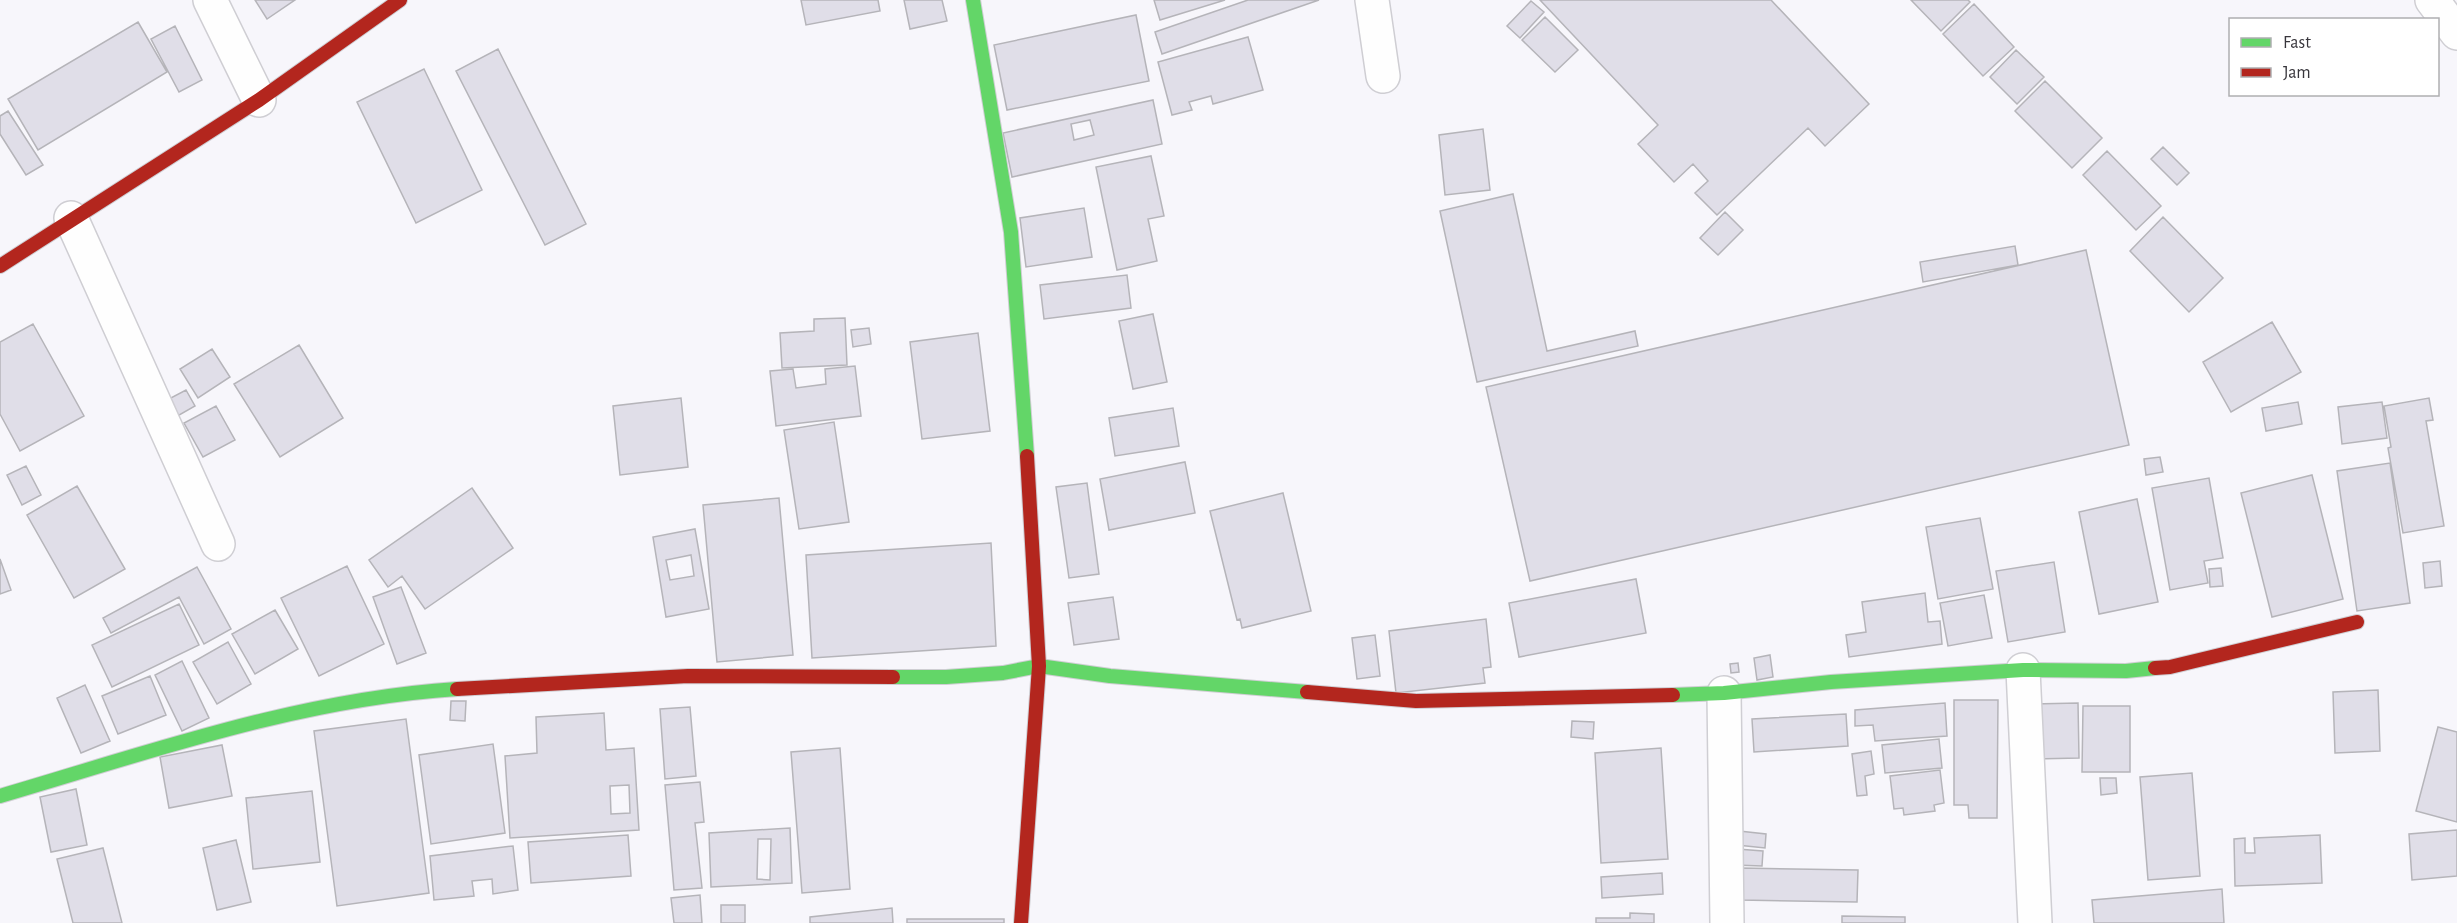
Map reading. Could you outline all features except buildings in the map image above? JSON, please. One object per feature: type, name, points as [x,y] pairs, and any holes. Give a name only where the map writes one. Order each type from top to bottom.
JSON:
[{"type":"street","points":[[210,0],[259,100]]},
{"type":"street","points":[[0,266],[259,100],[400,0]]},
{"type":"street","points":[[973,0],[1011,232],[1037,607],[1039,666],[1022,923]]},
{"type":"street","points":[[1372,0],[1383,76]]},
{"type":"street","points":[[2432,0],[2457,33]]},
{"type":"street","points":[[71,219],[218,544]]},
{"type":"street","points":[[0,796],[260,720],[361,699],[453,689],[688,676],[946,677],[1003,673],[1039,666],[1178,682],[1416,701],[1724,693],[1831,682],[2023,670],[2126,671],[2170,667],[2357,622]]},
{"type":"street","points":[[2023,670],[2035,923]]},
{"type":"street","points":[[1724,693],[1727,923]]},
{"type":"traffic: fast","points":[[973,0],[1011,232],[1027,456]]},
{"type":"traffic: fast","points":[[893,677],[946,677],[1003,673],[1039,666],[1110,676],[1307,692]]},
{"type":"traffic: fast","points":[[1673,695],[2023,670],[2126,671],[2155,668]]},
{"type":"traffic: fast","points":[[0,796],[169,745],[283,716],[340,704],[457,689]]},
{"type":"traffic: jam","points":[[0,266],[259,100],[400,0]]},
{"type":"traffic: jam","points":[[1021,923],[1039,666],[1027,456]]},
{"type":"traffic: jam","points":[[2155,668],[2170,667],[2357,622]]},
{"type":"traffic: jam","points":[[457,689],[688,676],[893,677]]},
{"type":"traffic: jam","points":[[1307,692],[1416,701],[1673,695]]}]
